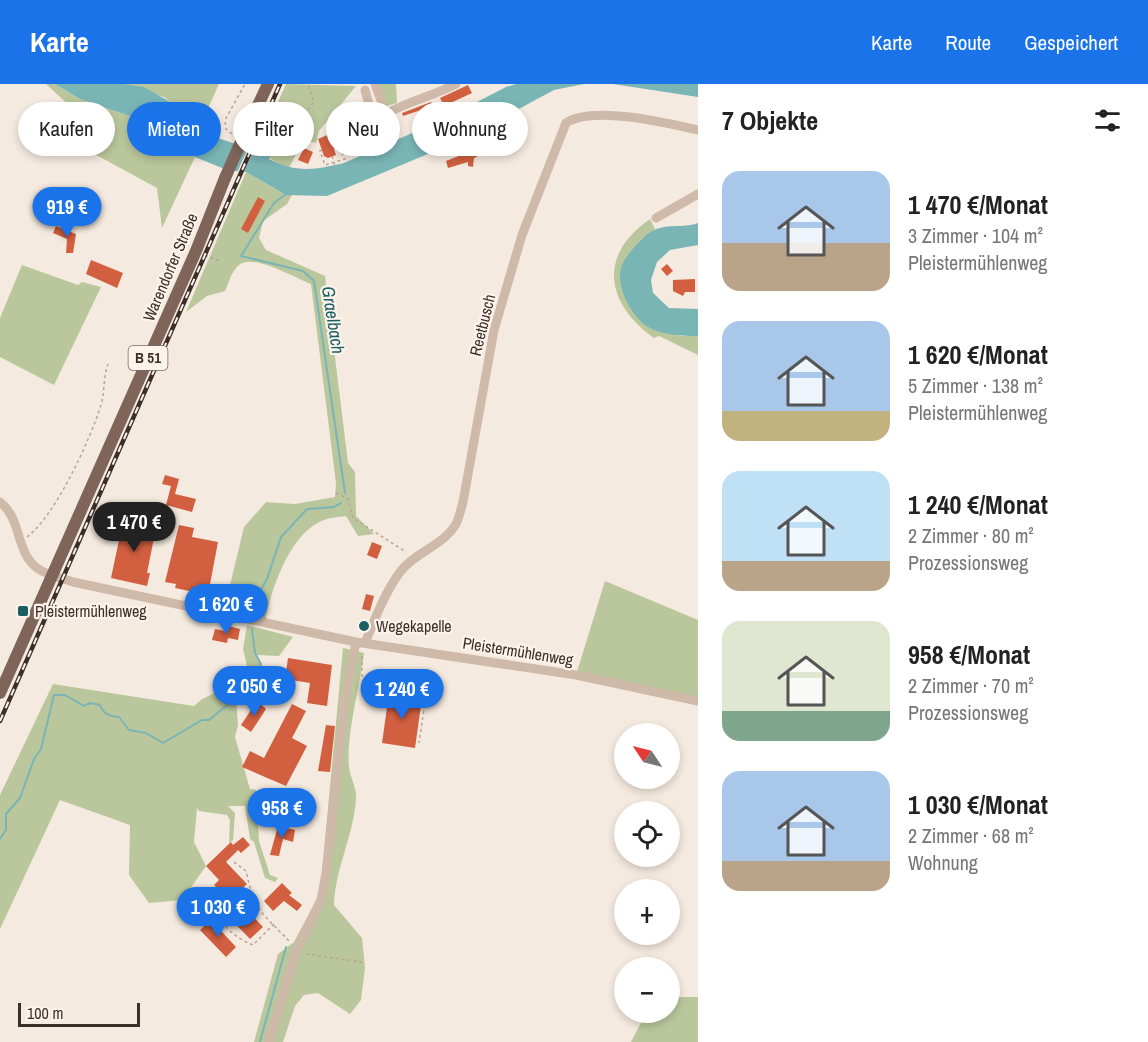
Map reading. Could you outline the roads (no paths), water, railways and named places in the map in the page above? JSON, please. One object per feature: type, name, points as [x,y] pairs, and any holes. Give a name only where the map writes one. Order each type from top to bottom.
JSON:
[{"type":"main road","name":"Warendorfer Straße","points":[[0,693],[196,251],[225,178],[239,135],[268,84]]},
{"type":"street","points":[[375,84],[381,102]]},
{"type":"street","points":[[400,106],[436,94],[456,84]]},
{"type":"street","points":[[364,90],[367,102]]},
{"type":"street","name":"Reetbusch","points":[[269,1042],[297,949],[321,900],[345,699],[358,644],[400,572],[415,557],[444,538],[456,524],[463,502],[494,330],[522,235],[566,123],[578,116],[599,114],[698,130]]},
{"type":"street","points":[[656,218],[698,194]]},
{"type":"street","points":[[0,502],[14,519],[29,561],[38,569],[52,575]]},
{"type":"street","name":"Pleistermühlenweg","points":[[52,575],[152,600],[358,644],[576,675],[698,701]]},
{"type":"water","points":[[55,84],[124,84],[144,87],[170,102],[127,102],[127,115],[115,111],[115,102],[89,102]]},
{"type":"water","points":[[516,84],[584,84],[554,90],[528,104],[528,102],[477,102]]},
{"type":"water","points":[[613,84],[698,84],[698,97]]},
{"type":"water","points":[[412,133],[412,156],[423,156],[327,196],[286,195],[246,172],[227,170],[195,157],[221,156],[221,139],[233,143],[233,156],[270,156],[269,159],[288,167],[306,169],[344,163],[360,156],[400,156],[400,138]]},
{"type":"water","points":[[698,223],[698,245],[670,250],[657,262],[651,280],[653,293],[669,308],[698,309],[698,336],[659,332],[648,327],[630,308],[620,281],[622,265],[627,256],[649,233],[661,228]]},
{"type":"waterway","name":"Graelbach","points":[[286,194],[274,203],[241,256],[303,271],[314,281],[345,493]]},
{"type":"waterway","name":"Graelbach","points":[[253,613],[254,602],[267,579],[281,537],[307,509],[334,507],[341,503]]},
{"type":"waterway","name":"Graelbach","points":[[0,839],[6,830],[6,814],[20,798],[34,759],[41,749],[54,695],[65,695],[84,706],[90,703],[100,705],[103,711],[119,717],[129,730],[146,733],[163,743],[202,720],[209,720],[236,698],[257,688],[261,664],[255,653],[252,629]]},
{"type":"waterway","points":[[260,1042],[286,947]]},
{"type":"railway","points":[[0,721],[280,84]]},
{"type":"place","name":"Pleistermühlenweg","points":[[23,611]]},
{"type":"place","name":"Wegekapelle","points":[[364,626]]}]
